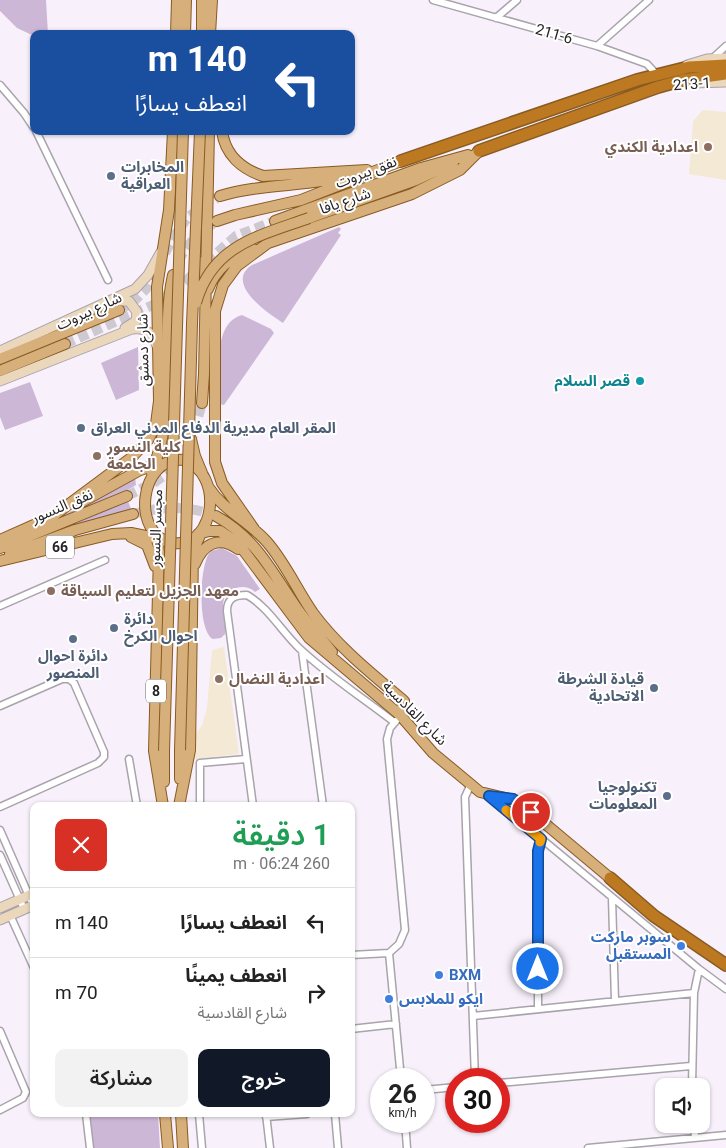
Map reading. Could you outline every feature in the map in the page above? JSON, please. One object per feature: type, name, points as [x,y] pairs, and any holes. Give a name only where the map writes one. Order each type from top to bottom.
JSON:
[{"type":"highway","name":"شارع يافا","points":[[401,161],[661,73],[689,67],[726,65]]},
{"type":"highway","name":"شارع يافا","points":[[474,153],[658,86],[683,80],[726,74]]},
{"type":"highway","points":[[610,878],[654,916],[726,965]]},
{"type":"main road","points":[[176,30],[177,0]]},
{"type":"main road","points":[[185,30],[186,0]]},
{"type":"main road","points":[[202,0],[202,30]]},
{"type":"main road","points":[[210,30],[212,0]]},
{"type":"main road","points":[[661,73],[713,58],[726,58]]},
{"type":"main road","name":"213-1","points":[[658,86],[726,82]]},
{"type":"main road","name":"شارع دمشق","points":[[49,519],[131,458],[148,440],[156,424],[165,397],[158,348],[157,287],[161,251],[169,210],[172,135]]},
{"type":"main road","name":"مجسر النسور","points":[[163,802],[183,135]]},
{"type":"main road","name":"مجسر النسور","points":[[179,802],[192,324],[200,135]]},
{"type":"main road","points":[[202,403],[210,135]]},
{"type":"main road","points":[[223,135],[227,148],[234,158],[252,172],[263,176],[367,170]]},
{"type":"main road","points":[[192,324],[205,281],[225,255],[244,242],[416,180],[474,153]]},
{"type":"main road","name":"نفق بيروت","points":[[275,221],[421,168],[474,153]]},
{"type":"main road","name":"شارع يافا","points":[[254,529],[222,483],[215,462],[214,324],[218,298],[229,275],[246,258],[268,243],[412,194],[460,170],[474,153]]},
{"type":"main road","name":"نفق بيروت","points":[[220,196],[243,190],[319,182],[401,161]]},
{"type":"main road","name":"شارع يافا","points":[[217,221],[301,200],[401,161]]},
{"type":"main road","points":[[179,802],[190,750],[192,571],[195,544],[210,503],[209,488],[195,456],[191,436],[196,314],[207,233]]},
{"type":"main road","points":[[206,293],[215,275],[228,261],[244,252],[268,243]]},
{"type":"main road","name":"شارع بيروت","points":[[0,351],[126,294],[142,282],[161,251]]},
{"type":"main road","points":[[173,275],[169,295],[162,440],[148,486],[146,510],[158,536],[181,543],[202,529]]},
{"type":"main road","points":[[104,304],[128,301],[138,312],[132,325],[110,337]]},
{"type":"main road","points":[[0,360],[119,310]]},
{"type":"main road","name":"شارع بيروت","points":[[0,382],[132,329],[144,328],[153,337],[158,348]]},
{"type":"main road","points":[[0,371],[65,344]]},
{"type":"main road","points":[[126,477],[149,461],[162,440],[162,418],[165,397]]},
{"type":"main road","points":[[148,440],[162,418]]},
{"type":"main road","points":[[148,486],[160,467],[174,460],[189,462],[202,473]]},
{"type":"main road","name":"66","points":[[3,544],[126,477],[155,464],[174,460]]},
{"type":"main road","name":"شارع القادسية","points":[[209,488],[223,505],[254,529],[270,546],[308,606],[334,639],[404,701],[397,719]]},
{"type":"main road","name":"نفق النسور","points":[[3,544],[126,496]]},
{"type":"main road","points":[[0,560],[75,530],[132,514]]},
{"type":"main road","points":[[216,516],[238,529],[253,543],[309,624],[349,672]]},
{"type":"main road","name":"شارع القادسية","points":[[202,529],[214,530],[225,534],[244,549],[309,638],[349,672],[432,753],[480,792],[489,796],[504,796],[518,801],[610,878]]},
{"type":"main road","points":[[120,534],[134,537],[147,545],[158,575]]},
{"type":"main road","name":"66","points":[[0,560],[120,534],[158,536]]},
{"type":"main road","name":"8","points":[[158,536],[154,751],[162,802]]},
{"type":"main road","points":[[192,571],[200,552],[214,542],[231,544],[253,563]]},
{"type":"main road","points":[[158,575],[163,559],[179,550],[188,554],[192,571]]},
{"type":"main road","points":[[0,908],[30,894]]},
{"type":"main road","points":[[0,920],[30,906]]},
{"type":"main road","points":[[165,1117],[168,1148]]},
{"type":"main road","points":[[181,1117],[184,1148]]},
{"type":"street","name":"211-6","points":[[433,0],[597,46],[647,64],[661,73]]},
{"type":"street","points":[[496,18],[517,0]]},
{"type":"street","points":[[597,46],[648,0]]},
{"type":"street","points":[[713,58],[726,46]]},
{"type":"street","points":[[658,86],[661,73]]},
{"type":"street","points":[[0,86],[30,122]]},
{"type":"street","points":[[38,135],[49,153],[108,280]]},
{"type":"street","points":[[0,606],[104,560]]},
{"type":"street","points":[[252,802],[227,610],[232,597],[247,594],[260,605],[284,634],[302,651],[397,719],[387,739],[405,930],[399,944],[390,953],[355,955]]},
{"type":"street","points":[[302,651],[322,802]]},
{"type":"street","points":[[0,706],[62,679],[69,679],[74,684],[104,752],[104,757],[98,763],[0,807]]},
{"type":"street","points":[[200,802],[200,764],[202,762],[246,759]]},
{"type":"street","points":[[129,760],[136,802]]},
{"type":"street","points":[[471,784],[465,797],[475,1068]]},
{"type":"street","points":[[489,796],[699,969],[726,989]]},
{"type":"street","points":[[0,830],[30,892]]},
{"type":"street","points":[[538,1009],[538,851],[541,839]]},
{"type":"street","points":[[0,855],[2,866],[24,909]]},
{"type":"street","points":[[612,898],[615,1001]]},
{"type":"street","points":[[10,915],[30,959]]},
{"type":"street","points":[[390,953],[400,1068]]},
{"type":"street","points":[[692,1078],[694,992],[699,969]]},
{"type":"street","points":[[473,1016],[694,992]]},
{"type":"street","points":[[355,1028],[396,1024]]},
{"type":"street","points":[[0,1031],[26,1092],[23,1098],[0,1110]]},
{"type":"street","points":[[510,1082],[691,1066]]},
{"type":"street","points":[[86,1117],[90,1148]]},
{"type":"street","points":[[199,1117],[202,1148]]},
{"type":"street","points":[[266,1117],[270,1148]]},
{"type":"street","points":[[334,1117],[338,1148]]},
{"type":"street","points":[[406,1133],[408,1148]]},
{"type":"street","points":[[695,1133],[695,1138]]},
{"type":"street","points":[[588,1148],[622,1147],[726,1135]]},
{"type":"shaded area","points":[[0,0],[46,0],[48,30],[30,30],[30,34],[17,28],[0,11]]},
{"type":"shaded area","name":"اعدادية الكندي","points":[[703,110],[726,112],[726,180],[689,174],[693,121]]},
{"type":"shaded area","points":[[339,227],[341,229],[338,233],[341,235],[283,323],[259,305],[245,289],[243,280],[245,272],[252,265]]},
{"type":"shaded area","points":[[242,315],[271,329],[274,333],[224,405],[219,404],[219,353],[221,340],[225,329],[232,320]]},
{"type":"shaded area","points":[[138,347],[139,390],[116,400],[101,363]]},
{"type":"shaded area","points":[[30,382],[43,416],[5,430],[0,417],[0,393]]},
{"type":"shaded area","points":[[135,477],[136,485],[126,491],[32,530],[90,502]]},
{"type":"shaded area","points":[[128,501],[131,509],[55,532]]},
{"type":"shaded area","points":[[222,548],[237,556],[260,589],[255,592],[249,588],[236,588],[225,596],[223,608],[225,634],[221,638],[213,639],[204,623],[202,582],[204,568],[211,551]]},
{"type":"shaded area","name":"اعدادية النضال","points":[[224,647],[239,754],[195,759],[195,735],[202,725],[207,708],[212,650]]},
{"type":"shaded area","points":[[89,1117],[158,1117],[160,1148],[93,1148]]},
{"type":"tunnel","points":[[119,310],[135,300],[146,289],[174,236],[188,217],[220,196]]},
{"type":"tunnel","points":[[178,261],[195,238],[217,221]]},
{"type":"tunnel","points":[[65,344],[153,305],[179,287],[236,236],[275,221]]},
{"type":"tunnel","points":[[190,445],[202,403]]},
{"type":"tunnel","points":[[127,496],[155,482],[177,466]]},
{"type":"tunnel","points":[[133,514],[155,509],[185,508],[216,516]]},
{"type":"slow traffic","points":[[506,810],[541,839],[540,842]]},
{"type":"place","name":"اعدادية الكندي","points":[[708,147]]},
{"type":"place","name":"المخابرات العراقية","points":[[111,176]]},
{"type":"place","name":"قصر السلام","points":[[640,381]]},
{"type":"place","name":"المقر العام مديرية الدفاع المدني العراق","points":[[81,428]]},
{"type":"place","name":"كلية النسور الجامعة","points":[[97,456]]},
{"type":"place","name":"معهد الجزيل لتعليم السياقة","points":[[51,591]]},
{"type":"place","name":"دائرة احوال الكرخ","points":[[114,628]]},
{"type":"place","name":"دائرة احوال المنصور","points":[[73,639]]},
{"type":"place","name":"اعدادية النضال","points":[[219,679]]},
{"type":"place","name":"قيادة الشرطة الاتحادية","points":[[654,688]]},
{"type":"place","name":"تكنولوجيا المعلومات","points":[[667,796]]},
{"type":"place","name":"سوبر ماركت المستقبل","points":[[681,946]]},
{"type":"place","name":"BXM","points":[[439,975]]},
{"type":"place","name":"ايكو للملابس","points":[[389,999]]},
{"type":"route","points":[[531,812],[518,801],[508,797],[489,796],[541,839],[538,851],[538,969]]}]
